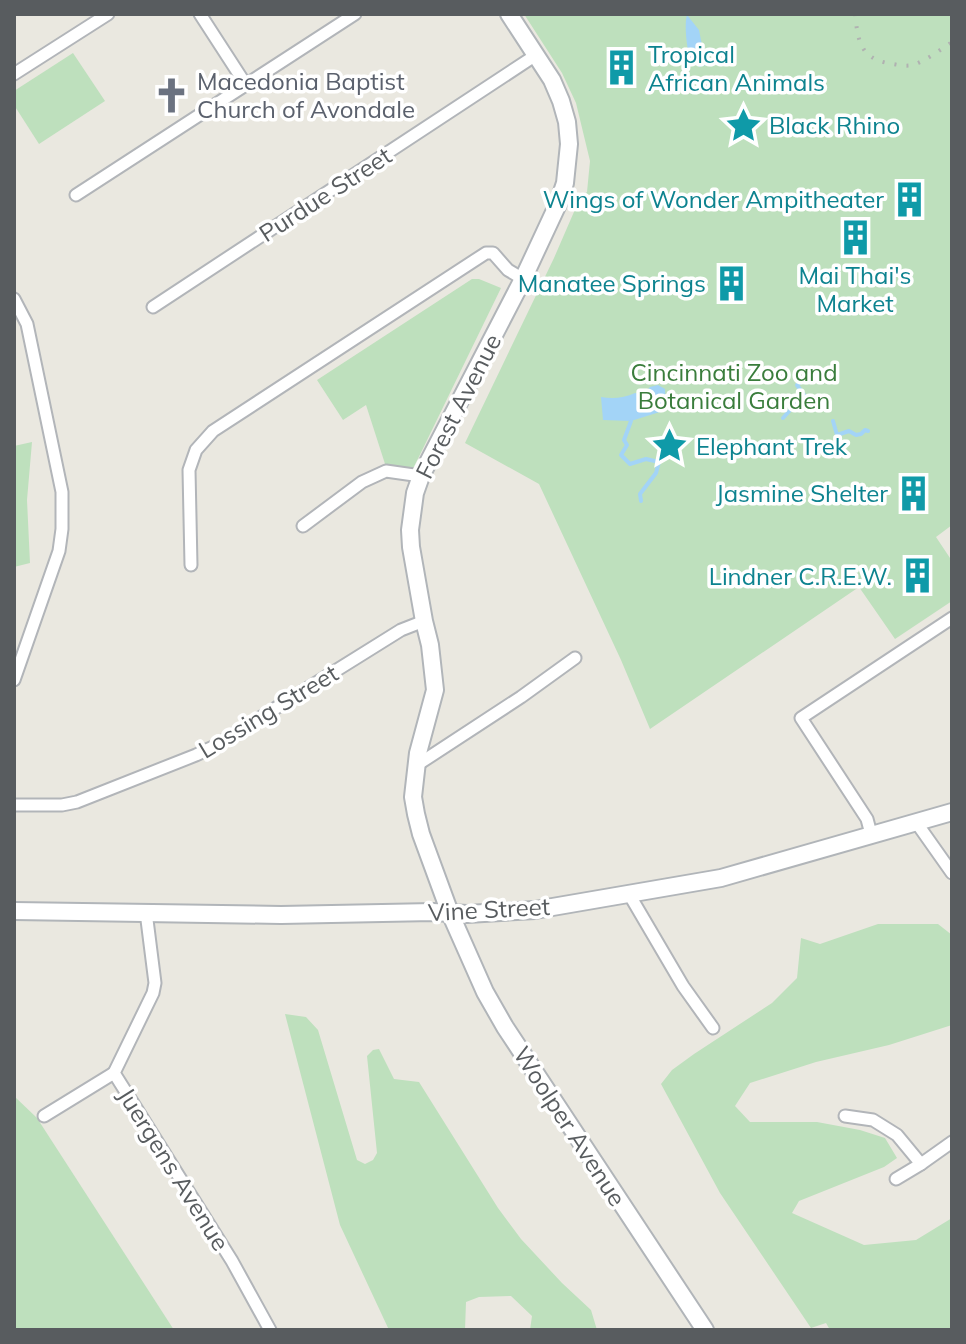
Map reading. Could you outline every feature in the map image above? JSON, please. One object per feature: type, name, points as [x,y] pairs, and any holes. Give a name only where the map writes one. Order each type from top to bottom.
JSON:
[{"type":"street","points":[[14,74],[108,14]]},
{"type":"street","points":[[200,14],[246,85]]},
{"type":"street","points":[[76,195],[355,14]]},
{"type":"street","name":"Forest Avenue","points":[[450,913],[417,822],[413,797],[417,765],[435,690],[430,645],[411,547],[413,503],[421,476],[523,279],[558,204],[568,166],[567,122],[561,101],[552,80],[509,14]]},
{"type":"street","name":"Purdue Street","points":[[153,307],[536,55]]},
{"type":"street","points":[[191,565],[189,470],[196,450],[205,438],[486,253],[493,253],[508,270],[523,279]]},
{"type":"street","points":[[14,299],[27,324],[62,492],[62,529],[59,551],[14,680]]},
{"type":"street","points":[[303,526],[362,482],[386,471],[421,476]]},
{"type":"street","points":[[871,834],[867,819],[801,718],[952,618]]},
{"type":"street","name":"Lossing Street","points":[[14,805],[51,806],[77,802],[196,755],[401,630],[424,621]]},
{"type":"street","points":[[417,765],[575,658]]},
{"type":"street","name":"Vine Street","points":[[14,911],[281,915],[506,913],[535,910],[721,878],[952,812]]},
{"type":"street","points":[[916,822],[952,873]]},
{"type":"street","points":[[629,894],[683,986],[713,1028]]},
{"type":"street","name":"Juergens Avenue","points":[[146,912],[155,983],[114,1073],[232,1261],[270,1330]]},
{"type":"street","name":"Woolper Avenue","points":[[450,913],[485,992],[505,1027],[705,1330]]},
{"type":"street","points":[[44,1116],[114,1073]]},
{"type":"street","points":[[845,1116],[873,1120],[897,1135],[921,1164]]},
{"type":"street","points":[[896,1179],[952,1142]]},
{"type":"green space","name":"Cincinnati Zoo and Botanical Garden","points":[[524,14],[952,14],[952,525],[936,537],[952,561],[952,601],[895,639],[859,587],[650,729],[539,484],[465,443],[580,198],[587,192],[590,161],[576,103],[562,73]]},
{"type":"green space","points":[[73,53],[105,101],[39,144],[14,105],[14,91]]},
{"type":"green space","points":[[472,279],[501,288],[412,471],[386,467],[366,405],[343,420],[317,380]]},
{"type":"green space","points":[[32,442],[27,500],[30,563],[14,567],[14,446]]},
{"type":"green space","points":[[878,924],[938,924],[952,935],[952,1025],[750,1083],[735,1106],[750,1122],[817,1122],[885,1138],[897,1158],[884,1167],[799,1201],[792,1213],[864,1245],[916,1240],[952,1218],[952,1330],[830,1330],[826,1323],[811,1328],[720,1193],[661,1084],[672,1070],[772,1003],[797,978],[801,938],[820,944]]},
{"type":"green space","points":[[285,1014],[306,1017],[318,1030],[357,1160],[365,1164],[373,1160],[377,1153],[367,1056],[379,1049],[394,1079],[419,1082],[498,1208],[521,1239],[591,1310],[597,1330],[530,1330],[532,1316],[511,1296],[479,1297],[466,1302],[465,1330],[389,1330],[340,1225]]},
{"type":"green space","points":[[14,1096],[37,1118],[174,1330],[14,1330]]},
{"type":"water","points":[[687,15],[699,30],[706,65],[699,67],[696,60],[690,59],[686,37]]},
{"type":"water","points":[[658,385],[665,389],[666,410],[631,421],[603,420],[601,397],[643,395],[650,387]]},
{"type":"waterway","points":[[783,418],[806,398],[797,385],[804,379],[821,381]]},
{"type":"waterway","points":[[631,421],[624,440],[627,445],[621,455],[630,464],[646,459],[659,462],[656,473],[640,494],[641,501]]},
{"type":"waterway","points":[[833,421],[837,435],[849,431],[856,435],[868,431]]},
{"type":"railway","points":[[855,14],[859,39],[865,51],[887,63],[913,65],[952,42]]},
{"type":"place","name":"Tropical African Animals","points":[[622,68]]},
{"type":"place","name":"Macedonia Baptist Church of Avondale","points":[[171,95]]},
{"type":"place","name":"Black Rhino","points":[[743,125]]},
{"type":"place","name":"Wings of Wonder Ampitheater","points":[[910,199]]},
{"type":"place","name":"Mai Thai's Market","points":[[855,238]]},
{"type":"place","name":"Manatee Springs","points":[[732,283]]},
{"type":"place","name":"Elephant Trek","points":[[670,446]]},
{"type":"place","name":"Jasmine Shelter","points":[[914,493]]},
{"type":"place","name":"Lindner C.R.E.W.","points":[[918,576]]}]
